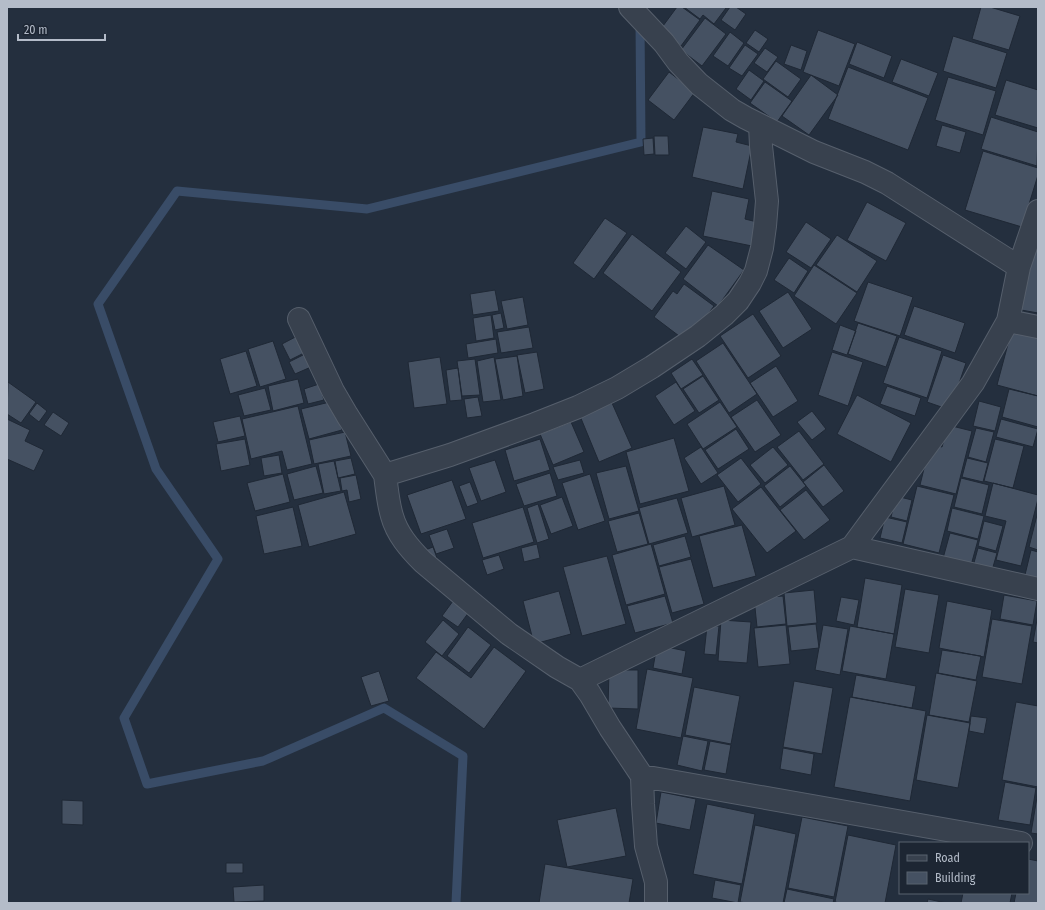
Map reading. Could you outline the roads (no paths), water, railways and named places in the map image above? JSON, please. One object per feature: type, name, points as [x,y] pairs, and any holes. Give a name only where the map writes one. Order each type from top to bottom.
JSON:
[{"type":"street","points":[[630,7],[664,43],[678,62],[699,84],[732,110],[814,152],[865,172],[887,183],[1019,267]]},
{"type":"street","points":[[385,475],[450,455],[578,407],[617,388],[652,367],[698,336],[724,315],[738,301],[753,277],[762,248],[767,201],[760,125]]},
{"type":"street","points":[[580,680],[852,547],[974,383],[1008,321],[1019,267],[1038,211]]},
{"type":"street","points":[[299,319],[333,391],[385,475],[392,515],[398,532],[412,552],[509,634],[550,663],[580,680],[642,776],[646,846],[656,882],[656,903]]},
{"type":"street","points":[[1008,321],[1038,327]]},
{"type":"street","points":[[852,547],[1038,589]]},
{"type":"street","points":[[642,776],[1016,842]]},
{"type":"waterway","points":[[456,903],[463,756],[384,708],[263,761],[147,784],[124,718],[218,559],[156,469],[98,304],[177,191],[367,209],[641,142],[640,22]]}]
